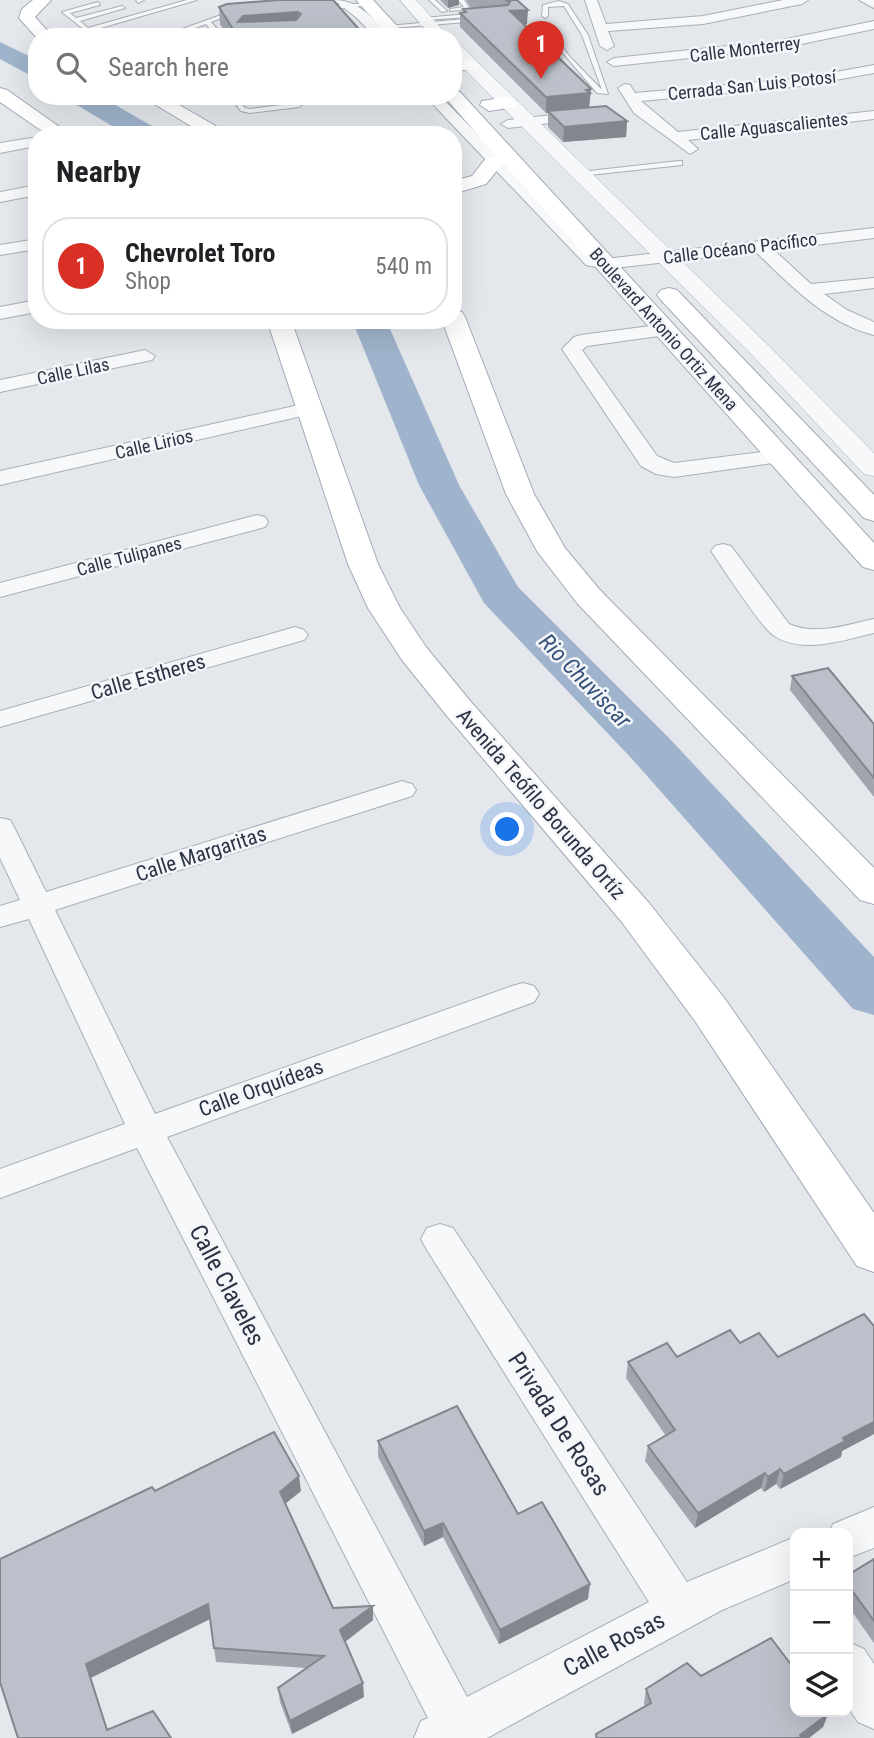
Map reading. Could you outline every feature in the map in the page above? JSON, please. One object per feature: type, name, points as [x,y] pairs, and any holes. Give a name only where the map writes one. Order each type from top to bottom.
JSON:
[{"type":"main road","points":[[35,28],[27,18],[28,12],[43,0]]},
{"type":"main road","points":[[389,0],[406,27]]},
{"type":"main road","points":[[356,3],[406,27]]},
{"type":"main road","points":[[10,20],[28,29]]},
{"type":"main road","name":"Boulevard Antonio Ortiz Mena","points":[[462,70],[508,114],[638,260],[874,512]]},
{"type":"main road","points":[[5,101],[46,126]]},
{"type":"main road","points":[[166,105],[205,126]]},
{"type":"main road","name":"Boulevard Antonio Ortiz Mena","points":[[461,105],[874,561]]},
{"type":"main road","points":[[462,185],[479,180],[494,162]]},
{"type":"main road","name":"Avenida Teófilo Borunda Ortíz","points":[[282,329],[363,564],[384,608],[459,709],[644,923],[755,1075],[874,1252]]},
{"type":"main road","points":[[458,329],[520,494],[552,551],[588,596],[874,891]]},
{"type":"street","points":[[406,27],[408,0]]},
{"type":"street","points":[[597,0],[591,0],[599,28],[634,104],[694,152]]},
{"type":"street","points":[[599,28],[703,20],[802,0]]},
{"type":"street","points":[[865,0],[874,4]]},
{"type":"street","name":"Calle Monterrey","points":[[614,62],[755,49],[827,37],[874,25]]},
{"type":"street","name":"Cerrada San Luis Potosí","points":[[508,114],[610,112],[634,104],[803,82],[874,69]]},
{"type":"street","points":[[440,105],[460,126]]},
{"type":"street","name":"Boulevard Antonio Ortiz Mena","points":[[508,114],[580,174],[869,459]]},
{"type":"street","name":"Calle Aguascalientes","points":[[675,137],[874,115]]},
{"type":"street","points":[[462,128],[584,255],[605,264]]},
{"type":"street","points":[[0,148],[28,143]]},
{"type":"street","points":[[0,197],[28,192]]},
{"type":"street","name":"Calle Océano Pacífico","points":[[605,264],[759,245],[872,236]]},
{"type":"street","points":[[0,250],[28,245]]},
{"type":"street","points":[[759,245],[806,289],[842,316],[874,329]]},
{"type":"street","points":[[806,289],[871,283]]},
{"type":"street","points":[[0,313],[28,308]]},
{"type":"street","points":[[666,330],[581,341],[572,349],[649,461],[664,469],[674,470],[778,456]]},
{"type":"street","name":"Calle Lilas","points":[[0,386],[145,356]]},
{"type":"street","name":"Calle Lirios","points":[[0,478],[308,409]]},
{"type":"street","name":"Calle Tulipanes","points":[[0,590],[257,522]]},
{"type":"street","points":[[723,551],[780,629],[789,635],[810,638],[874,626]]},
{"type":"street","name":"Calle Estheres","points":[[0,719],[295,635]]},
{"type":"street","name":"Calle Margaritas","points":[[0,917],[402,790]]},
{"type":"street","name":"Calle Claveles","points":[[0,827],[145,1129],[452,1734]]},
{"type":"street","name":"Calle Orquídeas","points":[[0,1184],[145,1129],[523,994]]},
{"type":"street","name":"Privada De Rosas","points":[[440,1239],[679,1609]]},
{"type":"street","points":[[853,1536],[874,1527]]},
{"type":"street","name":"Calle Rosas","points":[[452,1734],[706,1595],[790,1569]]},
{"type":"street","points":[[853,1673],[874,1706]]},
{"type":"lane","points":[[75,0],[62,6],[65,12],[85,28]]},
{"type":"lane","points":[[94,28],[194,0]]},
{"type":"lane","points":[[296,0],[318,7],[356,3]]},
{"type":"lane","points":[[432,0],[444,11]]},
{"type":"lane","points":[[406,27],[444,11],[468,8],[461,0]]},
{"type":"lane","points":[[542,25],[599,92],[606,93],[585,35],[566,5],[559,3],[545,6],[545,16]]},
{"type":"lane","points":[[65,12],[98,4]]},
{"type":"lane","points":[[76,20],[122,8]]},
{"type":"lane","points":[[193,28],[245,8]]},
{"type":"lane","points":[[406,27],[491,14]]},
{"type":"lane","points":[[406,27],[482,20]]},
{"type":"lane","points":[[209,23],[213,28]]},
{"type":"lane","points":[[542,40],[552,39]]},
{"type":"lane","points":[[239,105],[243,110],[250,111],[300,105]]},
{"type":"lane","points":[[580,174],[679,163]]},
{"type":"building","points":[[278,0],[333,0],[358,28],[232,28],[219,7]],"holes":[[[298,12],[301,14],[296,20],[238,22],[243,16]]]},
{"type":"building","points":[[505,0],[517,0],[528,10],[510,11],[591,89],[586,90],[590,93],[546,97],[460,13],[466,12],[463,9],[508,5],[510,2]]},
{"type":"building","points":[[606,106],[627,121],[564,127],[548,111]]},
{"type":"building","points":[[828,668],[874,724],[874,778],[792,676]]},
{"type":"building","points":[[864,1314],[874,1326],[874,1422],[784,1474],[780,1469],[768,1477],[765,1473],[698,1513],[648,1446],[675,1430],[628,1362],[667,1343],[677,1357],[730,1330],[740,1343],[759,1333],[778,1357]]},
{"type":"building","points":[[457,1406],[518,1514],[542,1502],[590,1584],[500,1630],[443,1523],[424,1531],[378,1441]]},
{"type":"building","points":[[274,1432],[299,1476],[280,1492],[333,1608],[373,1606],[340,1630],[363,1683],[290,1721],[278,1688],[324,1656],[214,1648],[208,1604],[86,1664],[107,1730],[153,1711],[171,1738],[18,1738],[0,1682],[0,1559],[152,1487],[155,1491]]},
{"type":"building","points":[[874,1559],[874,1621],[853,1592],[853,1572]]},
{"type":"building","points":[[771,1638],[790,1663],[790,1717],[824,1717],[800,1735],[801,1738],[597,1738],[596,1734],[651,1703],[646,1689],[687,1663],[701,1676]]},
{"type":"waterway","name":"Rio Chuviscar","points":[[0,49],[28,66]]},
{"type":"waterway","name":"Rio Chuviscar","points":[[96,105],[132,126]]},
{"type":"waterway","name":"Rio Chuviscar","points":[[373,329],[439,485],[500,594],[651,749],[874,994]]},
{"type":"place","name":"Chevrolet Toro","points":[[541,79]]}]
